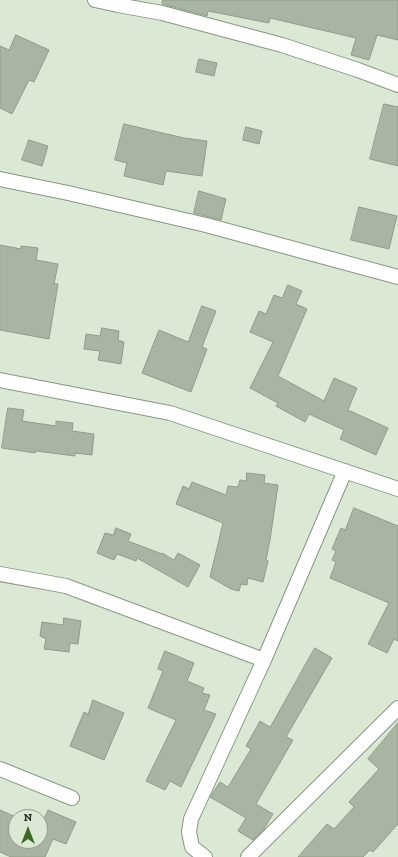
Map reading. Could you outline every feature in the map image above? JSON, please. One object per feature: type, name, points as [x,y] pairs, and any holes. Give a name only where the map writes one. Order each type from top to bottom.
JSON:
[{"type":"street","points":[[95,0],[119,3],[162,13],[282,45],[398,85]]},
{"type":"street","points":[[0,179],[206,225],[398,277]]},
{"type":"street","points":[[0,380],[170,413],[398,489]]},
{"type":"street","points":[[205,857],[192,847],[189,832],[191,819],[264,660],[345,471]]},
{"type":"street","points":[[0,574],[66,586],[264,660]]},
{"type":"street","points":[[248,857],[398,708]]},
{"type":"street","points":[[0,769],[72,798]]},
{"type":"building","points":[[163,0],[398,0],[398,40],[377,35],[369,60],[351,55],[356,38],[270,18],[269,23],[208,11],[207,16],[162,4]]},
{"type":"building","points":[[16,35],[49,50],[34,82],[29,80],[12,114],[0,108],[0,46],[9,50]]},
{"type":"building","points":[[199,59],[217,63],[214,76],[196,72]]},
{"type":"building","points":[[384,104],[398,107],[398,166],[370,159]]},
{"type":"building","points":[[124,124],[184,138],[207,141],[202,176],[166,171],[163,185],[124,176],[127,163],[115,160]]},
{"type":"building","points":[[246,127],[262,131],[259,144],[243,140]]},
{"type":"building","points":[[29,140],[48,146],[42,166],[22,160]]},
{"type":"building","points":[[199,191],[226,199],[221,220],[194,213]]},
{"type":"building","points":[[359,207],[397,216],[389,249],[351,240]]},
{"type":"building","points":[[0,245],[21,249],[21,246],[38,248],[36,260],[58,264],[54,284],[58,284],[49,339],[0,330]]},
{"type":"building","points":[[288,285],[302,291],[296,304],[307,309],[278,376],[324,401],[334,378],[357,388],[348,410],[388,428],[376,455],[340,439],[344,430],[309,414],[305,422],[276,406],[278,403],[250,388],[273,342],[250,332],[259,311],[266,314],[274,295],[282,298]]},
{"type":"building","points":[[202,306],[216,311],[202,347],[207,349],[191,392],[142,373],[159,330],[188,342]]},
{"type":"building","points":[[102,328],[119,331],[118,340],[124,342],[121,364],[98,360],[100,351],[84,349],[86,334],[100,336]]},
{"type":"building","points":[[8,408],[24,410],[22,421],[56,426],[56,421],[73,423],[72,431],[94,434],[92,455],[75,453],[75,456],[36,451],[35,453],[2,448]]},
{"type":"building","points":[[247,473],[265,475],[264,483],[278,485],[266,560],[268,561],[263,582],[248,578],[247,585],[241,584],[239,591],[231,589],[210,577],[223,523],[176,504],[183,486],[189,489],[192,482],[226,495],[228,486],[238,487],[240,480],[246,481]]},
{"type":"building","points":[[354,508],[398,526],[398,641],[394,639],[387,653],[368,644],[389,603],[330,578],[336,562],[332,560],[336,551],[332,549],[341,528],[345,530]]},
{"type":"building","points":[[116,528],[131,534],[128,541],[162,553],[174,560],[178,553],[200,565],[188,587],[137,558],[136,561],[117,554],[114,560],[97,553],[105,533],[113,535]]},
{"type":"building","points":[[64,618],[81,621],[78,644],[70,643],[69,652],[44,649],[46,639],[40,636],[42,622],[63,625]]},
{"type":"building","points":[[315,648],[332,658],[286,737],[293,740],[256,804],[273,814],[264,829],[253,840],[238,831],[246,818],[210,797],[220,782],[228,787],[251,749],[246,746],[260,721],[270,727]]},
{"type":"building","points":[[165,651],[194,663],[187,681],[204,688],[202,693],[210,695],[204,710],[216,714],[181,787],[170,781],[165,790],[146,781],[176,720],[148,708],[163,671],[158,669]]},
{"type":"building","points":[[93,700],[124,713],[104,760],[70,746],[84,712],[88,714]]},
{"type":"building","points":[[398,723],[398,824],[373,852],[370,850],[363,857],[298,857],[327,824],[334,829],[354,807],[349,802],[379,769],[368,759]]},
{"type":"building","points":[[0,810],[8,814],[8,849],[48,849],[48,810],[76,822],[66,844],[53,839],[45,857],[11,857],[0,852]]}]
